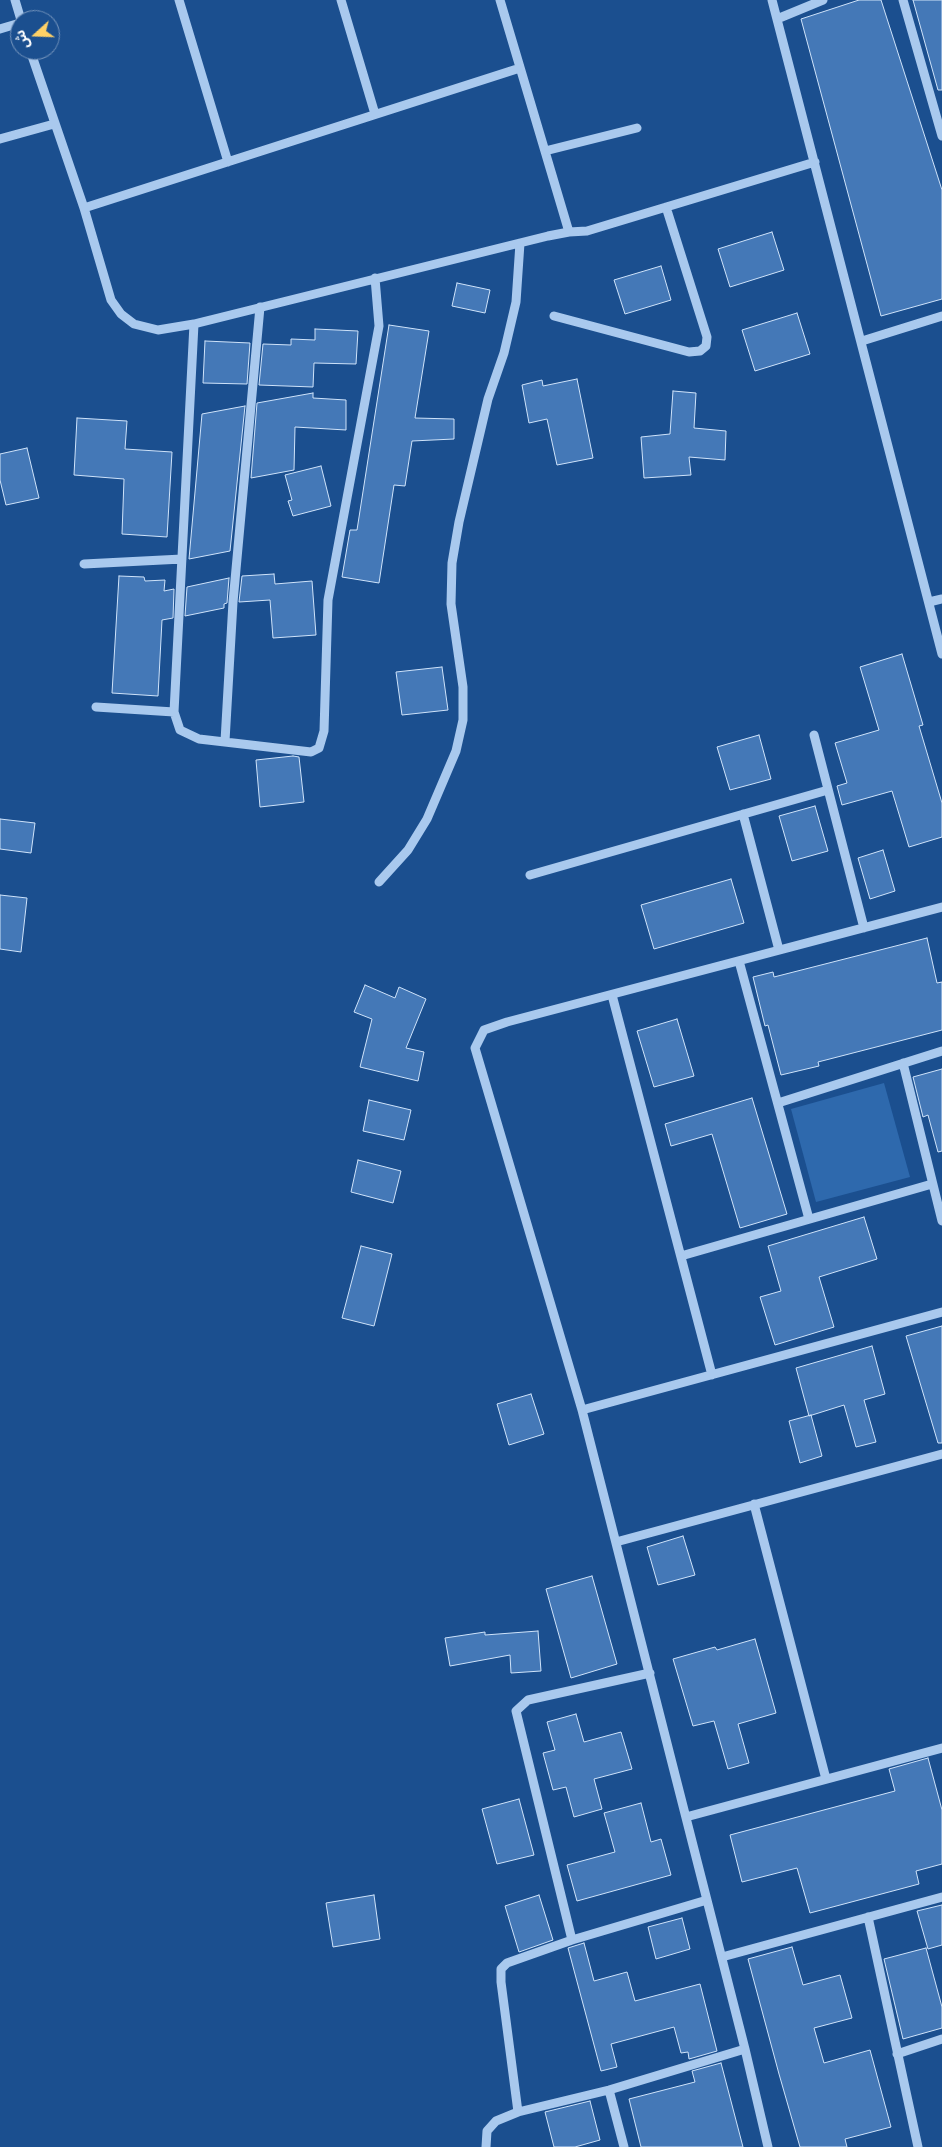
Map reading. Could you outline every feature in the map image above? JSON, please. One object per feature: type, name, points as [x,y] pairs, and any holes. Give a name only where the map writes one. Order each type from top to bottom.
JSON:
[{"type":"street","points":[[178,0],[228,162]]},
{"type":"street","points":[[341,0],[375,114]]},
{"type":"street","points":[[500,0],[569,232]]},
{"type":"street","points":[[772,0],[942,654]]},
{"type":"street","points":[[777,19],[823,0]]},
{"type":"street","points":[[903,0],[942,136]]},
{"type":"street","points":[[33,60],[84,208],[111,300],[121,314],[134,324],[158,330],[194,324],[375,278],[569,232],[587,231],[815,162]]},
{"type":"street","points":[[84,208],[520,68]]},
{"type":"street","points":[[0,139],[54,124]]},
{"type":"street","points":[[545,151],[637,128]]},
{"type":"street","points":[[554,316],[689,352],[700,351],[706,346],[707,336],[666,208]]},
{"type":"street","points":[[379,882],[408,850],[427,819],[456,751],[463,720],[463,687],[452,604],[452,562],[459,522],[486,408],[504,353],[516,302],[520,244]]},
{"type":"street","points":[[194,324],[174,712],[180,730],[199,739],[311,752],[319,748],[324,731],[328,600],[379,326],[375,278]]},
{"type":"street","points":[[224,741],[233,602],[260,307]]},
{"type":"street","points":[[862,341],[942,316]]},
{"type":"street","points":[[84,564],[182,559]]},
{"type":"street","points":[[929,602],[942,598]]},
{"type":"street","points":[[96,707],[174,712]]},
{"type":"street","points":[[814,735],[864,928]]},
{"type":"street","points":[[530,875],[828,790]]},
{"type":"street","points":[[743,814],[779,950]]},
{"type":"street","points":[[768,2147],[722,1956],[582,1410],[475,1048],[484,1030],[942,907]]},
{"type":"street","points":[[739,961],[809,1219]]},
{"type":"street","points":[[612,995],[712,1375]]},
{"type":"street","points":[[778,1103],[942,1051]]},
{"type":"street","points":[[903,1063],[942,1221]]},
{"type":"street","points":[[681,1256],[932,1184]]},
{"type":"street","points":[[582,1410],[942,1312]]},
{"type":"street","points":[[616,1542],[942,1454]]},
{"type":"street","points":[[754,1504],[826,1780]]},
{"type":"street","points":[[572,1940],[516,1711],[528,1700],[650,1673]]},
{"type":"street","points":[[686,1817],[942,1748]]},
{"type":"street","points":[[722,1956],[942,1897]]},
{"type":"street","points":[[518,2112],[501,1982],[501,1969],[507,1963],[572,1940],[707,1900]]},
{"type":"street","points":[[868,1917],[918,2147]]},
{"type":"street","points":[[897,2054],[942,2039]]},
{"type":"street","points":[[486,2147],[487,2130],[496,2121],[518,2112],[609,2090],[745,2049]]},
{"type":"street","points":[[609,2090],[624,2147]]},
{"type":"shaded area","points":[[884,1083],[910,1177],[816,1202],[791,1109]]},
{"type":"building","points":[[859,0],[881,0],[942,190],[942,299],[881,316],[801,19]]},
{"type":"building","points":[[913,0],[942,0],[942,90],[938,90]]},
{"type":"building","points":[[772,232],[784,270],[730,287],[718,249]]},
{"type":"building","points":[[661,266],[671,300],[625,314],[614,280]]},
{"type":"building","points":[[457,283],[490,290],[485,313],[452,306]]},
{"type":"building","points":[[797,313],[810,354],[755,371],[742,330]]},
{"type":"building","points":[[389,325],[429,331],[415,418],[454,419],[454,439],[412,441],[405,486],[394,485],[379,583],[342,577],[350,530],[357,530]]},
{"type":"building","points":[[315,329],[358,331],[356,364],[314,363],[313,387],[259,385],[263,344],[291,345],[291,339],[315,340]]},
{"type":"building","points":[[205,341],[250,343],[247,384],[203,383]]},
{"type":"building","points":[[577,379],[593,458],[557,465],[547,419],[529,423],[522,385],[542,380],[543,386]]},
{"type":"building","points":[[673,391],[696,393],[694,428],[726,431],[725,460],[689,457],[691,475],[644,478],[641,437],[670,434]]},
{"type":"building","points":[[313,393],[313,398],[346,400],[346,430],[295,427],[294,470],[251,478],[257,403]]},
{"type":"building","points":[[245,406],[230,551],[189,559],[202,414]]},
{"type":"building","points":[[77,418],[127,421],[125,449],[172,452],[167,537],[122,534],[124,479],[74,475]]},
{"type":"building","points":[[27,448],[39,498],[6,505],[0,480],[0,454]]},
{"type":"building","points":[[321,466],[331,506],[293,516],[288,501],[292,500],[285,475]]},
{"type":"building","points":[[274,574],[275,584],[312,581],[316,635],[273,638],[270,600],[239,602],[242,576]]},
{"type":"building","points":[[119,576],[144,577],[145,581],[165,580],[164,591],[174,589],[173,618],[162,620],[158,696],[112,693]]},
{"type":"building","points":[[229,578],[227,603],[224,604],[224,608],[185,616],[187,587]]},
{"type":"building","points":[[902,654],[923,725],[919,726],[942,803],[942,837],[909,847],[892,791],[842,805],[837,786],[847,783],[835,743],[879,730],[860,667]]},
{"type":"building","points":[[442,667],[448,710],[402,715],[396,672]]},
{"type":"building","points":[[759,735],[771,779],[730,790],[717,747]]},
{"type":"building","points":[[299,757],[304,802],[260,807],[256,760]]},
{"type":"building","points":[[815,806],[828,851],[792,861],[779,816]]},
{"type":"building","points":[[0,819],[35,823],[31,853],[0,849]]},
{"type":"building","points":[[883,850],[895,891],[870,899],[858,858]]},
{"type":"building","points":[[731,879],[744,923],[654,949],[641,905]]},
{"type":"building","points":[[0,895],[27,898],[21,952],[0,949]]},
{"type":"building","points":[[927,938],[937,983],[942,982],[942,1030],[818,1062],[819,1066],[781,1075],[768,1025],[765,1026],[753,977],[773,972],[774,977]]},
{"type":"building","points":[[365,985],[395,998],[399,987],[426,999],[406,1048],[424,1052],[418,1081],[360,1067],[372,1019],[354,1012]]},
{"type":"building","points":[[677,1019],[694,1076],[654,1087],[637,1031]]},
{"type":"building","points":[[942,1069],[942,1151],[938,1152],[928,1115],[923,1117],[913,1077]]},
{"type":"building","points":[[752,1098],[787,1214],[740,1228],[712,1134],[671,1146],[665,1124]]},
{"type":"building","points":[[369,1100],[411,1110],[404,1140],[363,1131]]},
{"type":"building","points":[[358,1160],[401,1171],[393,1203],[351,1192]]},
{"type":"building","points":[[864,1217],[877,1259],[819,1277],[834,1327],[775,1345],[760,1297],[781,1291],[768,1246]]},
{"type":"building","points":[[361,1246],[392,1254],[374,1326],[342,1318]]},
{"type":"building","points":[[942,1326],[942,1443],[938,1443],[906,1336]]},
{"type":"building","points":[[872,1346],[885,1394],[864,1400],[876,1442],[856,1447],[844,1405],[809,1416],[796,1368]]},
{"type":"building","points":[[531,1394],[544,1434],[509,1445],[497,1404]]},
{"type":"building","points":[[811,1415],[822,1456],[800,1463],[789,1421]]},
{"type":"building","points":[[683,1536],[695,1575],[658,1585],[647,1547]]},
{"type":"building","points":[[592,1576],[617,1664],[571,1678],[546,1589]]},
{"type":"building","points":[[538,1631],[541,1671],[511,1673],[510,1655],[450,1666],[445,1638],[485,1632],[485,1635]]},
{"type":"building","points":[[755,1639],[776,1713],[738,1724],[749,1763],[728,1769],[714,1721],[693,1726],[673,1659],[715,1647],[717,1650]]},
{"type":"building","points":[[576,1714],[584,1742],[621,1732],[632,1769],[594,1779],[602,1809],[574,1817],[566,1787],[553,1790],[543,1753],[555,1750],[547,1722]]},
{"type":"building","points":[[928,1758],[942,1810],[942,1864],[916,1871],[919,1884],[810,1913],[797,1868],[742,1882],[730,1835],[895,1791],[889,1769]]},
{"type":"building","points":[[519,1799],[534,1855],[497,1864],[482,1809]]},
{"type":"building","points":[[641,1803],[651,1842],[661,1839],[671,1875],[577,1901],[567,1865],[615,1852],[604,1813]]},
{"type":"building","points":[[374,1895],[380,1939],[333,1947],[326,1903]]},
{"type":"building","points":[[539,1895],[553,1940],[519,1952],[505,1906]]},
{"type":"building","points":[[942,1905],[942,1945],[928,1949],[917,1911]]},
{"type":"building","points":[[682,1918],[690,1949],[656,1959],[648,1927]]},
{"type":"building","points":[[584,1943],[594,1981],[627,1972],[635,2001],[700,1984],[717,2051],[689,2059],[688,2052],[681,2053],[674,2027],[611,2044],[617,2067],[601,2071],[568,1948]]},
{"type":"building","points":[[792,1947],[803,1985],[840,1975],[852,2018],[814,2028],[824,2063],[870,2050],[891,2127],[845,2139],[847,2147],[800,2147],[779,2074],[748,1959]]},
{"type":"building","points":[[926,1948],[942,2007],[942,2028],[903,2039],[884,1959]]},
{"type":"building","points":[[721,2063],[743,2147],[641,2147],[629,2099],[695,2082],[692,2071]]},
{"type":"building","points":[[590,2101],[600,2140],[575,2147],[554,2147],[545,2112]]}]
